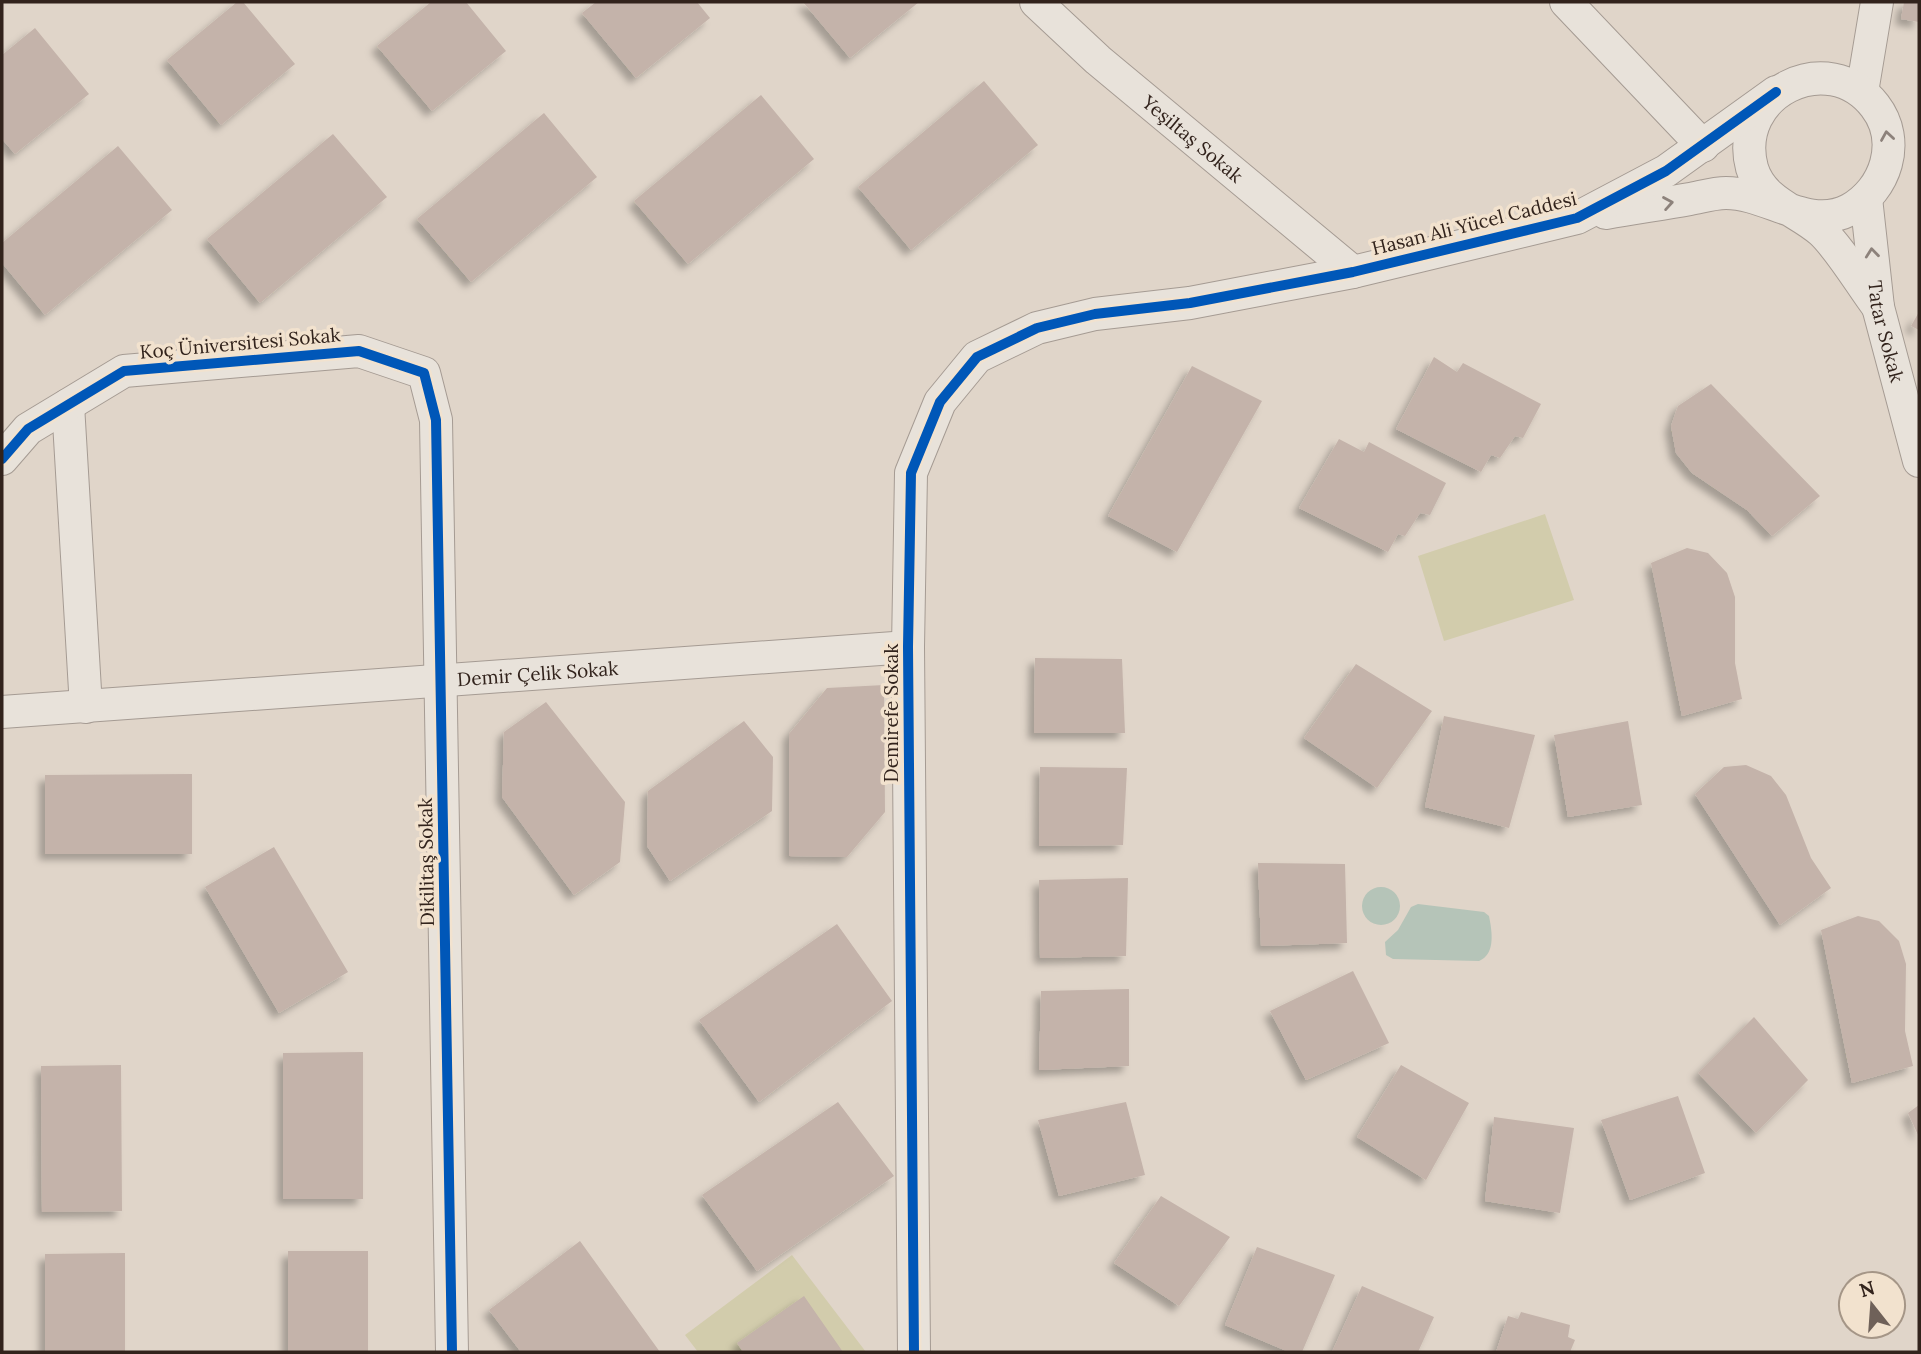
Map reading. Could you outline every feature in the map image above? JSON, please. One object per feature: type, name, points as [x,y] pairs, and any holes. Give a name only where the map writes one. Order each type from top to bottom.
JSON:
[{"type":"street","name":"Yeşiltaş Sokak","points":[[1037,2],[1098,60],[1353,272]]},
{"type":"street","points":[[1566,2],[1703,146]]},
{"type":"street","points":[[1862,92],[1877,2]]},
{"type":"street","points":[[1577,218],[1727,193],[1779,204],[1800,214],[1824,216],[1847,211],[1867,198],[1879,183],[1886,166],[1889,147],[1885,126],[1876,107],[1862,92],[1842,81],[1819,77],[1796,81],[1776,92],[1761,108],[1751,128],[1749,149],[1753,170],[1763,189],[1779,204],[1822,232],[1878,307]]},
{"type":"street","name":"Hasan Ali Yücel Caddesi","points":[[1232,293],[1353,272],[1577,218],[1666,172],[1776,92]]},
{"type":"street","name":"Tatar Sokak","points":[[1867,198],[1878,307],[1919,461]]},
{"type":"street","name":"Demirefe Sokak","points":[[914,1352],[908,647],[911,473],[940,402],[977,358],[1037,328],[1095,314],[1190,303],[1232,293]]},
{"type":"street","name":"Koç Üniversitesi Sokak","points":[[2,459],[29,429],[124,371],[359,351],[424,373]]},
{"type":"street","name":"Dikilitaş Sokak","points":[[424,373],[436,420],[452,1352]]},
{"type":"street","points":[[68,404],[86,707]]},
{"type":"street","name":"Demir Çelik Sokak","points":[[2,712],[908,647]]},
{"type":"shaded area","points":[[1545,514],[1574,600],[1444,641],[1418,556]]},
{"type":"shaded area","points":[[1381,887],[1395,892],[1400,906],[1395,920],[1381,925],[1367,920],[1362,906],[1367,892]]},
{"type":"shaded area","points":[[1418,904],[1484,912],[1489,916],[1491,928],[1492,942],[1488,953],[1479,961],[1393,959],[1386,955],[1385,942],[1398,930],[1411,907]]},
{"type":"shaded area","points":[[792,1255],[866,1352],[698,1352],[685,1335]]},
{"type":"building","points":[[237,2],[243,2],[295,64],[221,125],[167,60]]},
{"type":"building","points":[[431,2],[466,2],[506,51],[432,111],[377,46]]},
{"type":"building","points":[[596,2],[697,2],[710,18],[636,78],[582,13]]},
{"type":"building","points":[[803,2],[919,2],[850,58]]},
{"type":"building","points":[[1904,2],[1919,2],[1919,22],[1901,19]]},
{"type":"building","points":[[35,28],[89,94],[15,154],[2,139],[2,55]]},
{"type":"building","points":[[984,81],[1038,145],[911,250],[858,187]]},
{"type":"building","points":[[761,95],[814,159],[688,264],[634,201]]},
{"type":"building","points":[[544,113],[597,177],[471,282],[417,219]]},
{"type":"building","points":[[333,134],[387,197],[260,303],[207,239]]},
{"type":"building","points":[[118,146],[172,210],[45,315],[2,263],[2,243]]},
{"type":"building","points":[[1919,312],[1919,330],[1911,326]]},
{"type":"building","points":[[1434,357],[1457,372],[1463,363],[1541,404],[1523,438],[1515,436],[1500,458],[1491,455],[1481,472],[1396,429]]},
{"type":"building","points":[[1192,366],[1262,401],[1177,552],[1108,516]]},
{"type":"building","points":[[1711,384],[1820,496],[1772,536],[1747,510],[1692,473],[1676,453],[1671,426],[1678,406]]},
{"type":"building","points":[[1339,439],[1364,452],[1369,442],[1446,483],[1430,515],[1420,513],[1405,536],[1398,534],[1388,552],[1299,508]]},
{"type":"building","points":[[1687,548],[1708,553],[1727,573],[1735,597],[1735,663],[1742,699],[1682,716],[1651,563]]},
{"type":"building","points":[[1035,658],[1122,659],[1125,733],[1034,733]]},
{"type":"building","points":[[1356,664],[1432,711],[1377,788],[1304,738]]},
{"type":"building","points":[[884,685],[885,812],[847,857],[789,856],[789,734],[827,688]]},
{"type":"building","points":[[546,702],[625,802],[620,862],[574,895],[502,797],[504,732]]},
{"type":"building","points":[[1444,716],[1535,735],[1509,828],[1425,807]]},
{"type":"building","points":[[744,721],[773,757],[772,811],[670,881],[647,846],[648,791]]},
{"type":"building","points":[[1628,721],[1642,805],[1568,817],[1554,735]]},
{"type":"building","points":[[1746,765],[1771,776],[1786,795],[1811,858],[1831,888],[1780,925],[1695,794],[1724,767]]},
{"type":"building","points":[[1040,767],[1127,768],[1123,845],[1039,846]]},
{"type":"building","points":[[192,774],[192,854],[45,854],[45,775]]},
{"type":"building","points":[[274,847],[348,972],[279,1013],[205,887]]},
{"type":"building","points":[[1258,863],[1345,864],[1347,943],[1261,946]]},
{"type":"building","points":[[1128,878],[1126,956],[1040,958],[1039,880]]},
{"type":"building","points":[[1858,916],[1879,921],[1899,941],[1906,964],[1905,1031],[1913,1066],[1852,1083],[1821,930]]},
{"type":"building","points":[[837,924],[892,1001],[759,1102],[699,1020]]},
{"type":"building","points":[[1353,971],[1389,1043],[1306,1080],[1270,1011]]},
{"type":"building","points":[[1129,989],[1129,1066],[1039,1070],[1041,991]]},
{"type":"building","points":[[1754,1017],[1808,1080],[1756,1133],[1698,1073]]},
{"type":"building","points":[[363,1052],[363,1199],[283,1199],[283,1053]]},
{"type":"building","points":[[121,1065],[122,1211],[42,1212],[41,1066]]},
{"type":"building","points":[[1401,1065],[1469,1103],[1426,1180],[1357,1137]]},
{"type":"building","points":[[1678,1096],[1705,1173],[1630,1200],[1601,1120]]},
{"type":"building","points":[[838,1102],[894,1176],[757,1271],[702,1195]]},
{"type":"building","points":[[1126,1102],[1145,1175],[1059,1196],[1038,1120]]},
{"type":"building","points":[[1919,1105],[1919,1137],[1908,1113]]},
{"type":"building","points":[[1494,1117],[1574,1128],[1560,1213],[1485,1201]]},
{"type":"building","points":[[1161,1196],[1230,1237],[1179,1306],[1114,1263]]},
{"type":"building","points":[[580,1241],[660,1352],[521,1352],[489,1310]]},
{"type":"building","points":[[1257,1247],[1335,1275],[1302,1352],[1289,1352],[1225,1325]]},
{"type":"building","points":[[288,1251],[368,1251],[368,1352],[288,1352]]},
{"type":"building","points":[[125,1253],[125,1352],[45,1352],[45,1254]]},
{"type":"building","points":[[1362,1286],[1434,1317],[1418,1352],[1332,1352]]},
{"type":"building","points":[[804,1296],[843,1352],[743,1352],[737,1343]]},
{"type":"building","points":[[1521,1312],[1570,1325],[1568,1337],[1575,1340],[1570,1352],[1496,1352],[1508,1316],[1518,1319]]},
{"type":"cycle path","points":[[914,1352],[908,647],[911,473],[940,402],[977,357],[1037,328],[1095,314],[1190,303],[1353,272],[1577,218],[1666,171],[1776,92]]},
{"type":"cycle path","points":[[2,459],[28,429],[124,371],[359,351],[424,373],[436,420],[452,1352]]}]
